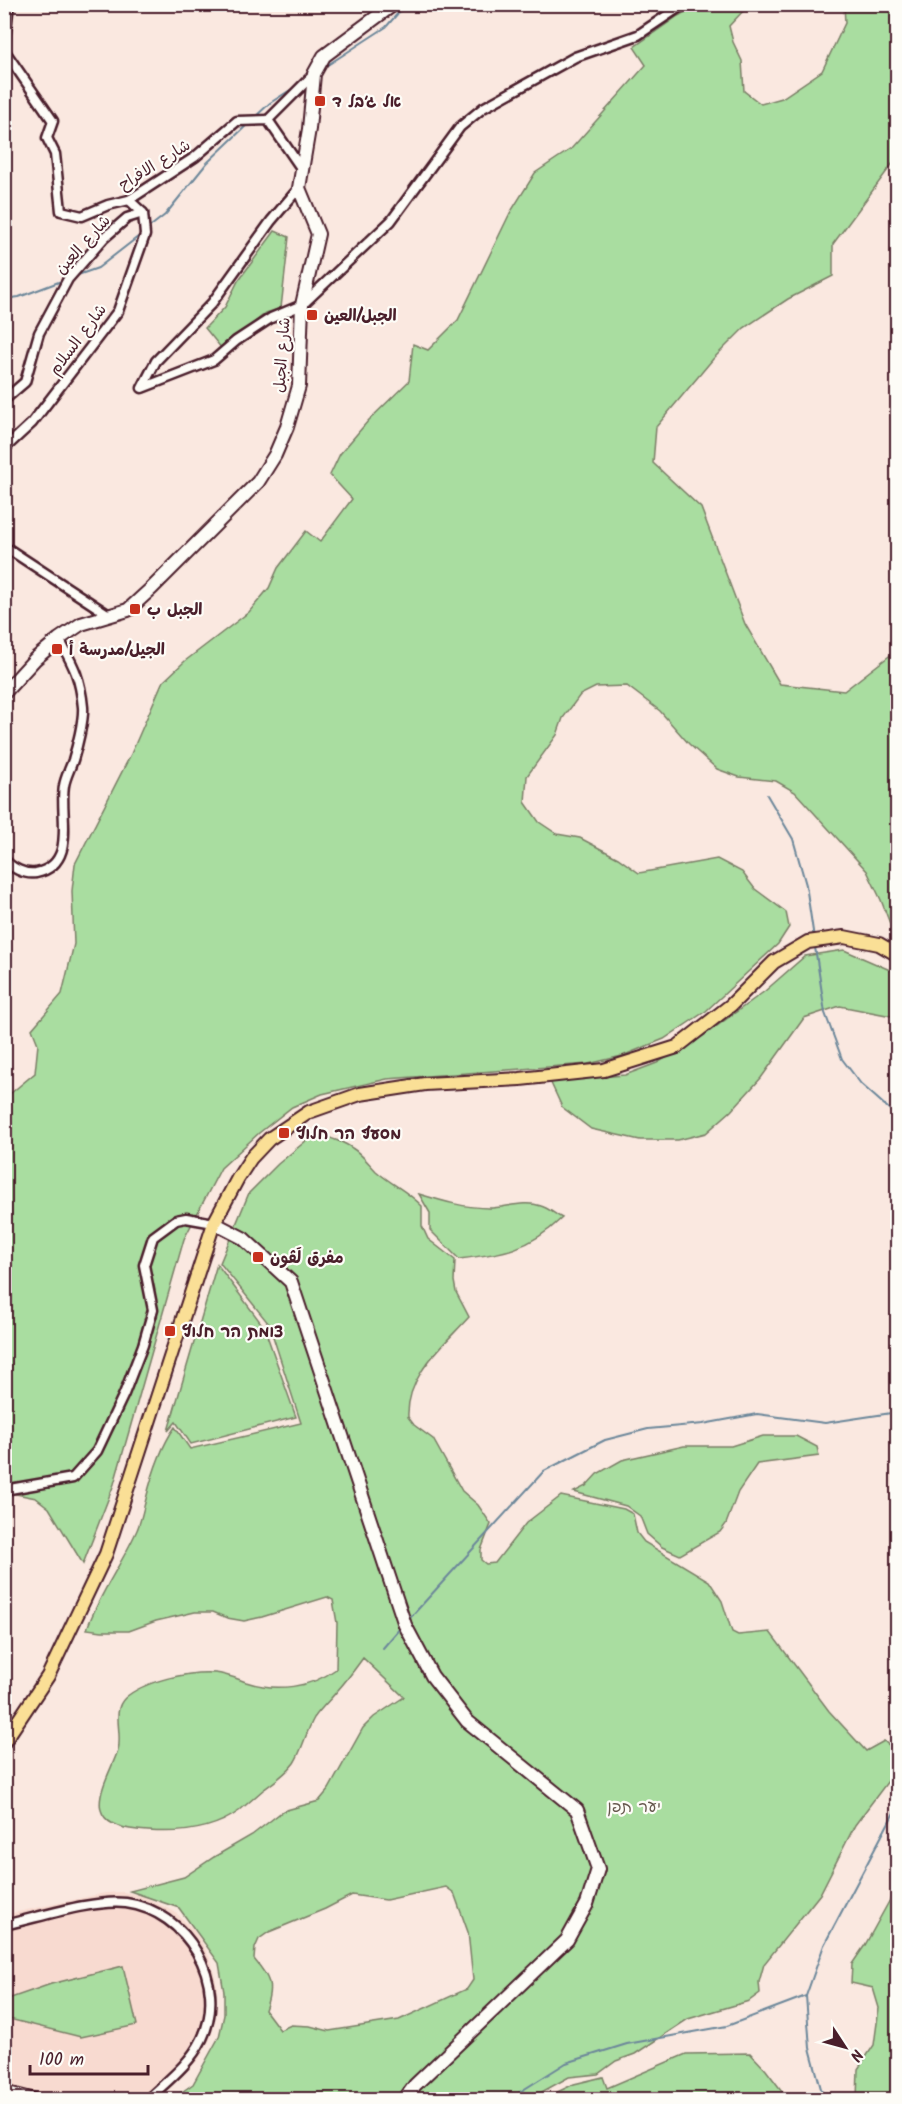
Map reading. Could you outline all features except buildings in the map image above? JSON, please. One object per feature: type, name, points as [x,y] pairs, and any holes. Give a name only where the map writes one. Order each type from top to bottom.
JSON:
[{"type":"main road","points":[[314,74],[324,56],[394,4]]},
{"type":"main road","name":"شارع الجبل","points":[[4,693],[35,659],[58,639],[81,624],[128,610],[258,482],[275,455],[287,427],[299,386],[302,305],[318,234],[299,188],[309,129],[314,74]]},
{"type":"main road","points":[[4,1742],[48,1676],[106,1554],[214,1222],[251,1158],[269,1139],[309,1112],[360,1094],[425,1084],[604,1070],[677,1047],[732,1005],[774,962],[808,942],[844,936],[879,944],[897,956]]},
{"type":"main road","points":[[214,1222],[243,1238],[291,1282],[405,1625],[432,1676],[467,1721],[577,1810],[598,1869],[587,1904],[567,1940],[415,2085],[404,2100]]},
{"type":"main road","points":[[4,2092],[35,2100]]},
{"type":"street","points":[[4,49],[9,4]]},
{"type":"street","points":[[299,188],[271,221],[212,303],[156,361],[142,388],[214,360],[236,341],[271,318],[302,305],[391,221],[460,127],[483,108],[574,57],[638,35],[684,4]]},
{"type":"street","name":"شارع الافراح","points":[[4,49],[53,121],[47,138],[56,154],[61,211],[82,216],[108,205],[129,200],[195,157],[237,122],[268,120]]},
{"type":"street","points":[[301,168],[268,120],[314,74]]},
{"type":"street","points":[[129,200],[143,213]]},
{"type":"street","name":"شارع العين","points":[[4,400],[25,382],[39,333],[68,279],[104,237],[127,218],[143,213]]},
{"type":"street","name":"شارع السلام","points":[[4,449],[32,423],[118,311],[145,235],[143,213]]},
{"type":"street","points":[[10,550],[109,615]]},
{"type":"street","points":[[4,859],[9,865],[28,874],[47,870],[58,859],[65,833],[64,787],[74,756],[83,710],[78,673],[58,639]]},
{"type":"street","points":[[4,1490],[73,1478],[97,1451],[124,1394],[143,1345],[153,1310],[144,1265],[153,1237],[176,1220],[186,1218],[214,1222]]},
{"type":"street","points":[[4,1925],[98,1904],[126,1903],[151,1910],[173,1923],[190,1941],[203,1963],[210,1987],[210,2012],[202,2038],[187,2063],[147,2100]]},
{"type":"shaded area","points":[[123,1892],[143,1896],[175,1912],[192,1928],[211,1960],[217,1986],[217,2012],[210,2039],[199,2059],[157,2099],[63,2099],[5,2085],[4,1915],[105,1893]]},
{"type":"green space","points":[[698,5],[742,5],[745,9],[729,26],[733,42],[742,61],[744,91],[761,104],[782,98],[822,71],[845,23],[844,5],[897,5],[896,159],[833,244],[833,276],[788,299],[744,328],[713,359],[656,427],[653,463],[701,508],[745,624],[780,684],[844,691],[897,650],[897,942],[867,871],[795,792],[776,781],[739,777],[717,769],[689,744],[660,711],[627,686],[596,687],[580,695],[563,718],[557,735],[527,776],[525,802],[539,822],[557,834],[580,838],[618,858],[639,873],[717,859],[742,872],[755,889],[786,912],[789,927],[778,944],[706,1011],[664,1039],[622,1056],[588,1064],[387,1079],[322,1094],[292,1107],[259,1133],[221,1168],[184,1239],[114,1484],[83,1564],[49,1508],[36,1498],[11,1493],[5,1498],[5,1098],[35,1073],[38,1044],[32,1029],[62,994],[74,944],[72,891],[75,864],[131,754],[162,683],[185,661],[249,612],[269,588],[278,568],[306,531],[320,542],[352,499],[330,475],[340,454],[368,421],[409,381],[413,344],[428,350],[458,320],[510,213],[535,173],[571,149],[646,65],[634,47]]},
{"type":"green space","points":[[275,231],[289,237],[281,308],[266,313],[222,349],[205,328],[225,307],[238,281]]},
{"type":"green space","points":[[844,950],[897,973],[897,1017],[840,1006],[804,1018],[761,1078],[731,1111],[706,1133],[678,1140],[640,1140],[591,1129],[562,1107],[550,1081],[625,1075],[657,1063],[703,1036],[765,991],[805,956]]},
{"type":"green space","name":"יער תפן","points":[[318,1131],[348,1145],[376,1171],[422,1206],[422,1226],[428,1239],[455,1260],[456,1292],[469,1317],[438,1350],[420,1375],[409,1402],[408,1417],[414,1425],[433,1439],[462,1491],[478,1505],[491,1524],[481,1550],[481,1560],[486,1564],[495,1563],[526,1523],[561,1496],[624,1509],[633,1514],[637,1533],[644,1542],[709,1581],[722,1601],[732,1632],[738,1635],[770,1632],[829,1711],[866,1751],[884,1741],[897,1753],[897,1769],[855,1825],[820,1894],[764,1964],[759,1982],[760,1993],[749,2001],[688,2019],[635,2054],[616,2061],[598,2074],[569,2077],[529,2099],[172,2099],[193,2084],[219,2037],[224,2015],[224,1992],[219,1963],[179,1908],[130,1891],[184,1877],[252,1835],[283,1811],[319,1801],[329,1789],[363,1728],[374,1717],[404,1697],[363,1658],[314,1718],[291,1767],[227,1819],[200,1828],[158,1832],[130,1829],[114,1824],[104,1817],[101,1797],[118,1750],[119,1709],[125,1698],[133,1692],[167,1678],[204,1673],[223,1674],[269,1687],[293,1686],[316,1680],[336,1669],[337,1623],[333,1600],[327,1597],[244,1621],[227,1618],[213,1612],[195,1612],[156,1621],[129,1631],[87,1629],[137,1530],[157,1462],[175,1427],[190,1449],[301,1423],[269,1324],[220,1263],[249,1193],[278,1164]],"holes":[[[446,1887],[454,1893],[468,1932],[473,1980],[467,1989],[399,2020],[329,2031],[310,2026],[291,2025],[280,2030],[265,2010],[270,1988],[269,1982],[264,1971],[254,1959],[259,1939],[269,1932],[352,1895],[386,1900]]]},
{"type":"green space","points":[[419,1194],[454,1204],[480,1208],[535,1204],[562,1218],[538,1237],[514,1249],[459,1259],[430,1230],[430,1213]]},
{"type":"green space","points":[[217,1264],[264,1327],[296,1417],[191,1444],[176,1422],[168,1431]]},
{"type":"green space","points":[[763,1436],[796,1436],[817,1447],[819,1456],[757,1464],[738,1492],[726,1524],[720,1532],[680,1555],[662,1547],[647,1534],[640,1516],[626,1506],[574,1492],[586,1486],[597,1474],[622,1460],[684,1446],[731,1446]]},
{"type":"green space","points":[[897,1887],[897,2099],[857,2099],[858,2069],[874,2045],[879,2008],[873,1988],[851,1983],[852,1964]]},
{"type":"green space","points":[[123,1966],[137,2025],[81,2037],[5,2018],[5,2000],[51,1984]]},
{"type":"green space","points":[[750,2053],[788,2099],[543,2099],[574,2084],[603,2077],[607,2088],[686,2054]]},
{"type":"waterway","points":[[323,68],[386,27],[406,4]]},
{"type":"waterway","points":[[255,117],[270,103],[298,85]]},
{"type":"waterway","points":[[147,229],[165,215],[207,163],[249,123]]},
{"type":"waterway","points":[[75,276],[98,268],[143,233]]},
{"type":"waterway","points":[[4,299],[19,297],[64,280]]},
{"type":"waterway","points":[[767,795],[793,839],[806,885],[814,938]]},
{"type":"waterway","points":[[815,947],[825,1013],[842,1059],[861,1084],[898,1117]]},
{"type":"waterway","points":[[409,1619],[544,1471],[605,1440],[648,1429],[703,1424],[757,1414],[825,1423],[898,1412]]},
{"type":"waterway","points":[[383,1648],[401,1627]]},
{"type":"waterway","points":[[824,2100],[810,2048],[806,1996],[824,1945],[898,1805]]},
{"type":"waterway","points":[[507,2100],[566,2063],[627,2044],[727,2026],[806,1996]]},
{"type":"place","name":"אל ג׳בל ד","points":[[320,101]]},
{"type":"place","name":"الجبل/العين","points":[[312,315]]},
{"type":"place","name":"الجبل ب","points":[[135,609]]},
{"type":"place","name":"الجيل/مدرسة أ","points":[[57,649]]},
{"type":"place","name":"מסעף הר חלוץ","points":[[284,1133]]},
{"type":"place","name":"مفرق لَڤون","points":[[258,1257]]},
{"type":"place","name":"צומת הר חלוץ","points":[[170,1331]]}]
